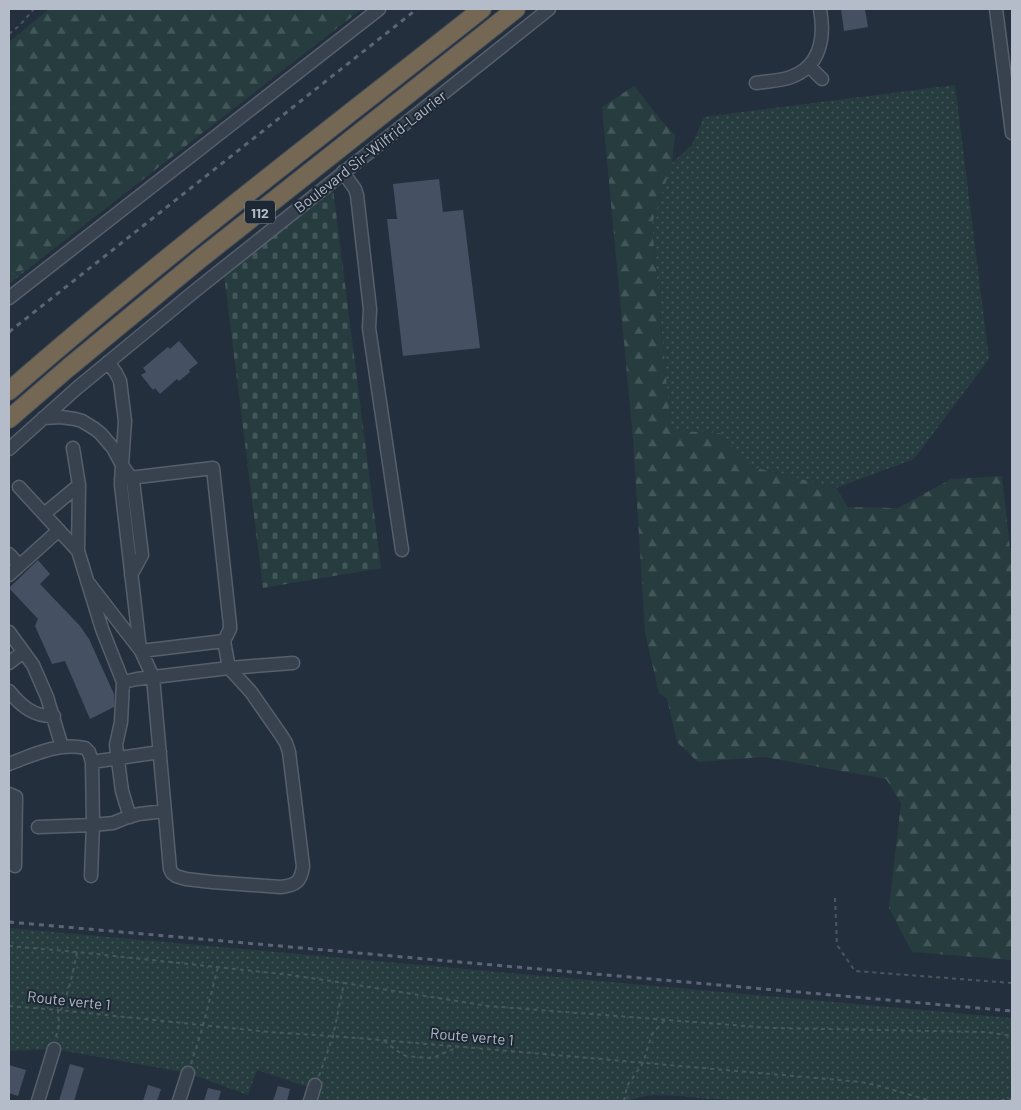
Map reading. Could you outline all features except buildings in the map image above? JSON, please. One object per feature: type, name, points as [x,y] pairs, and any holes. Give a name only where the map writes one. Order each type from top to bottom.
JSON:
[{"type":"highway","name":"112","points":[[9,391],[78,332],[256,187],[482,9]]},
{"type":"highway","name":"Boulevard Sir-Wilfrid-Laurier","points":[[9,419],[193,265],[516,9]]},
{"type":"highway","points":[[9,377],[78,332]]},
{"type":"street","points":[[9,298],[378,9]]},
{"type":"street","name":"Boulevard Sir-Wilfrid-Laurier","points":[[9,449],[108,362],[196,290],[549,9]]},
{"type":"street","points":[[756,83],[791,77],[808,66],[817,53],[822,39],[820,9]]},
{"type":"street","points":[[996,9],[1012,133]]},
{"type":"street","points":[[808,66],[822,79]]},
{"type":"street","points":[[343,172],[357,195],[370,309],[369,328],[402,550]]},
{"type":"street","points":[[108,362],[116,373],[121,386],[125,421],[122,465]]},
{"type":"street","points":[[43,418],[68,418],[82,421],[101,434],[113,448],[122,465],[126,478],[131,575],[141,651]]},
{"type":"street","points":[[73,448],[79,485],[78,551],[102,629],[123,682],[121,722],[116,745],[122,791],[130,816]]},
{"type":"street","points":[[87,581],[141,651],[153,677],[170,868],[172,873],[186,879],[281,887],[291,886],[298,882],[302,876],[302,851],[289,752],[281,735],[251,692],[228,668],[224,641],[230,625],[213,468],[126,478]]},
{"type":"street","points":[[44,514],[79,485]]},
{"type":"street","points":[[19,487],[78,551]]},
{"type":"street","points":[[9,575],[59,530]]},
{"type":"street","points":[[9,554],[19,565]]},
{"type":"street","points":[[9,632],[33,665],[48,697],[62,747]]},
{"type":"street","points":[[141,651],[224,641]]},
{"type":"street","points":[[9,663],[23,652]]},
{"type":"street","points":[[123,682],[228,668],[293,663]]},
{"type":"street","points":[[9,691],[20,704],[36,714],[54,716]]},
{"type":"street","points":[[9,764],[62,747],[77,746],[85,748],[88,752],[92,762],[93,825],[91,876]]},
{"type":"street","points":[[92,762],[160,752]]},
{"type":"street","points":[[9,794],[16,797],[15,866]]},
{"type":"street","points":[[38,827],[113,823],[130,816],[165,811]]},
{"type":"street","points":[[38,1101],[54,1049]]},
{"type":"street","points":[[179,1101],[188,1073]]},
{"type":"street","points":[[310,1101],[315,1085]]},
{"type":"path","points":[[9,34],[34,9]]},
{"type":"path","points":[[835,898],[837,946],[855,970],[1012,983]]},
{"type":"path","points":[[9,947],[77,952],[291,975],[488,1006],[771,1028],[986,1032],[1012,1036]]},
{"type":"path","points":[[54,1049],[59,1025],[59,1010],[67,995],[77,952]]},
{"type":"path","points":[[188,1073],[203,1026],[218,967]]},
{"type":"path","points":[[315,1085],[333,1036],[344,984]]},
{"type":"path","name":"Route verte 1","points":[[9,1006],[269,1032],[382,1040],[861,1082],[931,1101]]},
{"type":"path","points":[[624,1101],[627,1086],[643,1063],[652,1034],[665,1020]]},
{"type":"path","points":[[382,1040],[406,1056],[435,1057],[458,1047]]},
{"type":"path","points":[[993,1101],[1012,1099]]},
{"type":"green space","points":[[49,9],[361,9],[28,269],[9,274],[9,42]]},
{"type":"green space","points":[[955,85],[989,359],[914,459],[836,488],[749,466],[721,433],[671,432],[652,224],[672,163],[692,145],[704,117]]},
{"type":"green space","points":[[634,86],[675,135],[672,163],[652,224],[671,431],[721,433],[749,466],[836,488],[848,507],[898,508],[951,479],[1002,476],[1012,566],[1012,960],[912,952],[889,908],[901,803],[886,779],[764,757],[698,762],[677,742],[667,699],[659,693],[645,633],[633,438],[602,107]]},
{"type":"green space","points":[[333,189],[381,568],[263,588],[224,275]]},
{"type":"green space","points":[[28,269],[9,284],[9,274]]},
{"type":"green space","points":[[9,928],[1012,1018],[1012,1101],[787,1101],[657,1095],[630,1101],[310,1101],[315,1085],[305,1086],[257,1070],[248,1095],[188,1073],[54,1049],[9,1051]]},
{"type":"railway","points":[[9,332],[417,9]]},
{"type":"railway","points":[[9,922],[1012,1011]]}]
